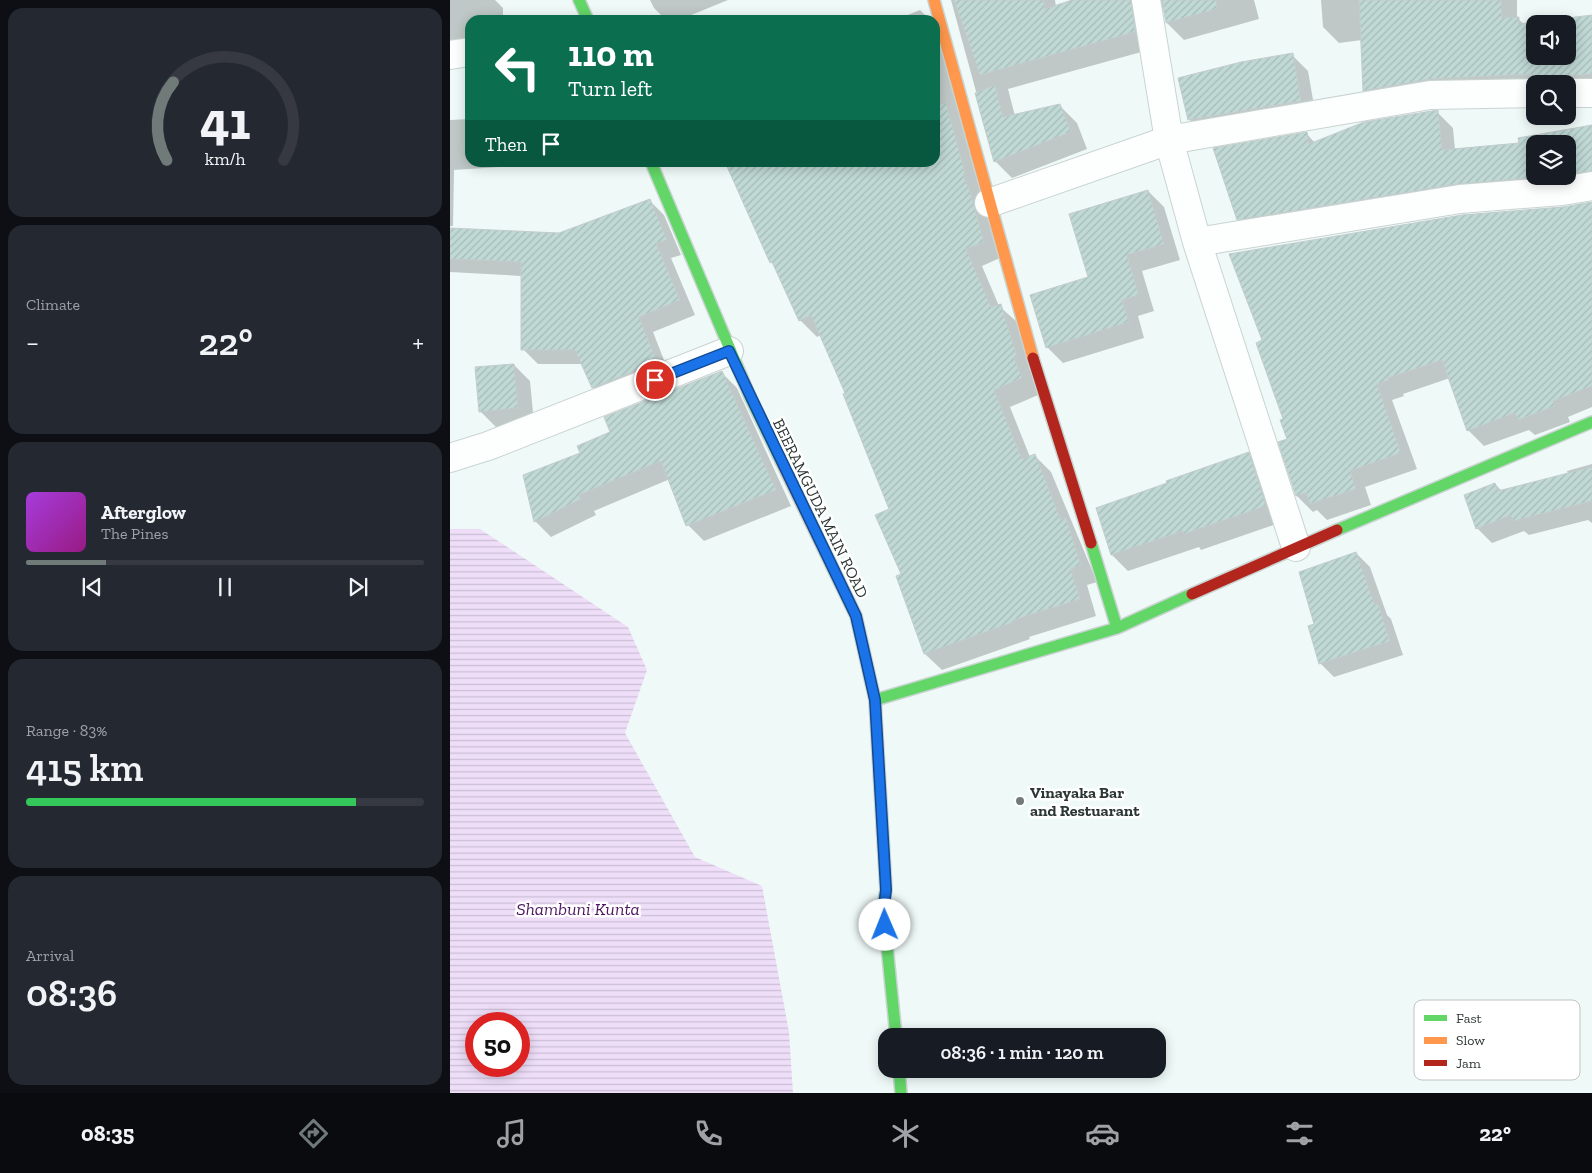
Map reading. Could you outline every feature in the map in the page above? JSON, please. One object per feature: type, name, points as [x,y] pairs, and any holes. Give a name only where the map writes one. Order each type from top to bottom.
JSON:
[{"type":"street","points":[[579,0],[586,15]]},
{"type":"street","points":[[934,0],[938,15]]},
{"type":"street","points":[[1146,0],[1169,140],[1197,242],[1296,547]]},
{"type":"street","points":[[940,22],[1020,316],[1117,628]]},
{"type":"street","points":[[450,55],[465,53]]},
{"type":"street","points":[[989,203],[1169,140],[1430,95],[1526,93]]},
{"type":"street","points":[[1576,93],[1592,93]]},
{"type":"street","name":"BEERAMGUDA MAIN ROAD","points":[[652,167],[729,351],[856,616],[875,700],[886,890],[884,906],[895,1028]]},
{"type":"street","points":[[1197,242],[1460,199],[1562,191],[1592,186]]},
{"type":"street","points":[[450,458],[488,446],[729,351]]},
{"type":"street","points":[[875,700],[1117,628],[1296,547],[1592,422]]},
{"type":"street","points":[[900,1078],[901,1093]]},
{"type":"water","name":"Shambuni Kunta","points":[[450,529],[480,529],[628,627],[647,670],[625,733],[695,857],[762,886],[789,1032],[793,1093],[450,1093]]},
{"type":"building","points":[[954,0],[1043,0],[1045,9],[1072,0],[1131,0],[1135,32],[980,75]]},
{"type":"building","points":[[1162,0],[1216,0],[1217,9],[1166,23]]},
{"type":"building","points":[[1359,0],[1501,0],[1502,18],[1519,17],[1519,24],[1526,23],[1526,65],[1576,65],[1576,17],[1592,15],[1592,74],[1531,74],[1430,79],[1363,91]]},
{"type":"building","points":[[1293,53],[1301,101],[1188,120],[1178,78],[1241,62]]},
{"type":"building","points":[[995,85],[1003,117],[1060,104],[1071,132],[994,162],[975,93]]},
{"type":"building","points":[[946,103],[965,173],[963,174],[984,242],[966,249],[991,307],[1001,304],[1017,357],[1014,358],[1022,378],[994,390],[1022,459],[1035,454],[1061,520],[1066,518],[1081,565],[1071,569],[1080,599],[1014,620],[1014,622],[924,654],[896,576],[901,574],[875,515],[889,509],[843,394],[845,393],[811,315],[799,321],[772,262],[770,263],[727,167],[940,167],[940,105]]},
{"type":"building","points":[[1438,110],[1442,150],[1519,143],[1518,138],[1526,137],[1526,178],[1458,184],[1237,220],[1213,148],[1307,132],[1309,144],[1364,122]]},
{"type":"building","points":[[1592,125],[1592,171],[1576,173],[1576,135],[1535,135]]},
{"type":"building","points":[[1148,190],[1164,244],[1127,255],[1139,295],[1122,300],[1129,322],[1046,348],[1030,295],[1088,277],[1069,214]]},
{"type":"building","points":[[650,199],[667,240],[656,243],[680,300],[639,317],[657,362],[592,388],[575,350],[521,350],[521,262],[450,259],[450,228],[559,233]]},
{"type":"building","points":[[1592,202],[1592,386],[1553,401],[1555,406],[1518,420],[1515,413],[1467,431],[1442,360],[1388,378],[1389,380],[1377,384],[1401,453],[1350,471],[1356,489],[1310,504],[1306,493],[1296,496],[1278,442],[1287,439],[1280,420],[1283,419],[1256,343],[1262,340],[1229,254],[1462,215],[1563,207]]},
{"type":"building","points":[[514,364],[518,408],[479,412],[475,367]]},
{"type":"building","points":[[722,371],[776,490],[686,526],[661,461],[579,495],[581,499],[534,522],[523,475],[580,453],[577,446],[610,432],[604,417]]},
{"type":"building","points":[[1249,452],[1266,506],[1184,534],[1183,531],[1111,555],[1096,508]]},
{"type":"building","points":[[1592,467],[1592,501],[1513,521],[1511,515],[1476,529],[1464,495],[1495,483],[1498,491]]},
{"type":"building","points":[[1356,552],[1375,605],[1378,604],[1390,641],[1319,664],[1308,626],[1314,624],[1299,572]]},
{"type":"traffic: fast","points":[[579,0],[586,15]]},
{"type":"traffic: fast","points":[[653,167],[751,399],[781,461]]},
{"type":"traffic: fast","points":[[1337,530],[1592,422]]},
{"type":"traffic: fast","points":[[1091,543],[1117,628]]},
{"type":"traffic: fast","points":[[875,700],[1117,628],[1192,594]]},
{"type":"traffic: fast","points":[[880,787],[886,890],[883,906],[895,1028]]},
{"type":"traffic: fast","points":[[900,1078],[901,1093]]},
{"type":"traffic: slow","points":[[934,0],[938,15]]},
{"type":"traffic: slow","points":[[940,22],[1033,358]]},
{"type":"traffic: slow","points":[[781,461],[856,616],[875,700],[880,787]]},
{"type":"traffic: jam","points":[[1033,358],[1091,543]]},
{"type":"traffic: jam","points":[[1192,594],[1337,530]]},
{"type":"place","name":"Vinayaka Bar and Restuarant","points":[[1020,801]]},
{"type":"route","points":[[655,380],[729,351],[750,399],[856,616],[875,700],[886,890],[884,906],[885,925]]}]
